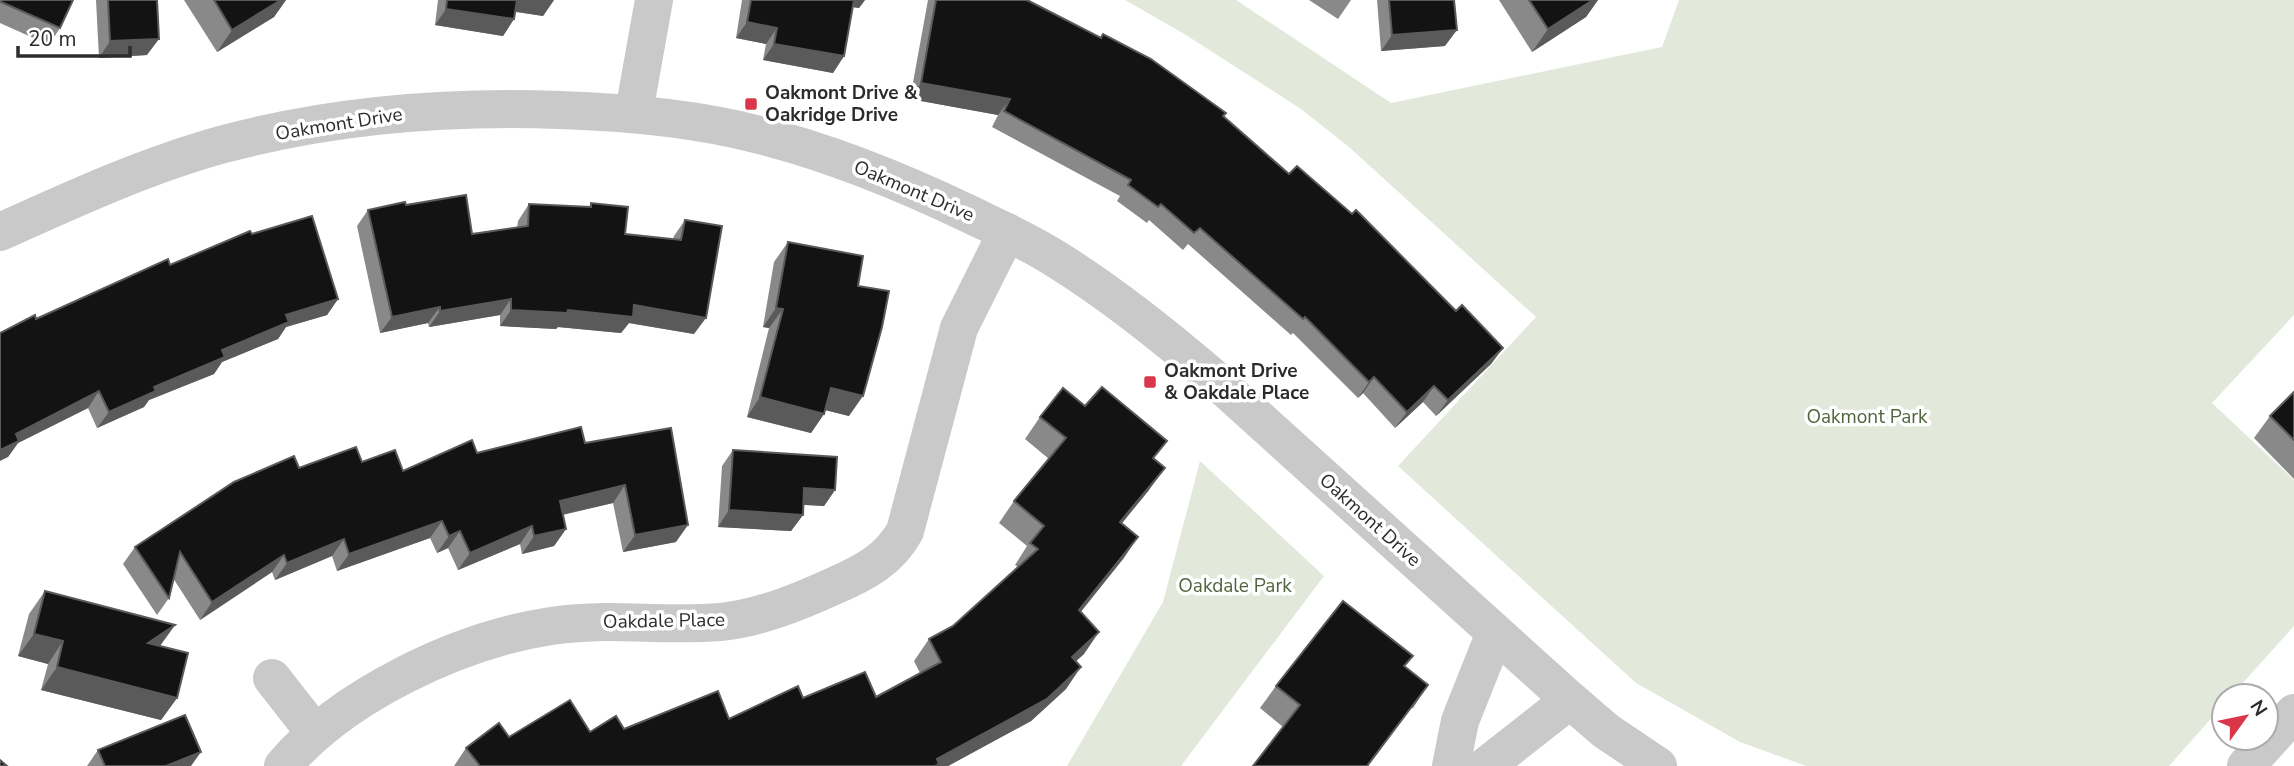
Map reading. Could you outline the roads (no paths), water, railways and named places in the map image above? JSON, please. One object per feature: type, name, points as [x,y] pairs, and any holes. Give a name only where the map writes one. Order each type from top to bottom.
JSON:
[{"type":"street","points":[[634,112],[654,0]]},
{"type":"street","name":"Oakmont Drive","points":[[0,232],[97,188],[224,144],[333,121],[447,109],[634,112],[758,134],[820,152],[879,173],[1007,232],[1058,260],[1100,288],[1177,346],[1606,731],[1658,766]]},
{"type":"street","name":"Oakdale Place","points":[[283,766],[315,733],[343,711],[421,667],[505,636],[581,622],[721,622],[758,615],[794,603],[863,573],[898,543],[905,531],[959,328],[1007,232]]},
{"type":"street","points":[[1451,766],[1460,721],[1495,634]]},
{"type":"street","points":[[272,678],[315,733]]},
{"type":"street","points":[[1486,766],[1570,700]]},
{"type":"street","points":[[2246,766],[2294,713]]},
{"type":"place","name":"Oakmont Drive & Oakridge Drive","points":[[751,104]]},
{"type":"place","name":"Oakmont Drive & Oakdale Place","points":[[1150,382]]},
{"type":"park label","name":"Oakmont Park","points":[[1867,417]]},
{"type":"park label","name":"Oakdale Park","points":[[1235,586]]}]
